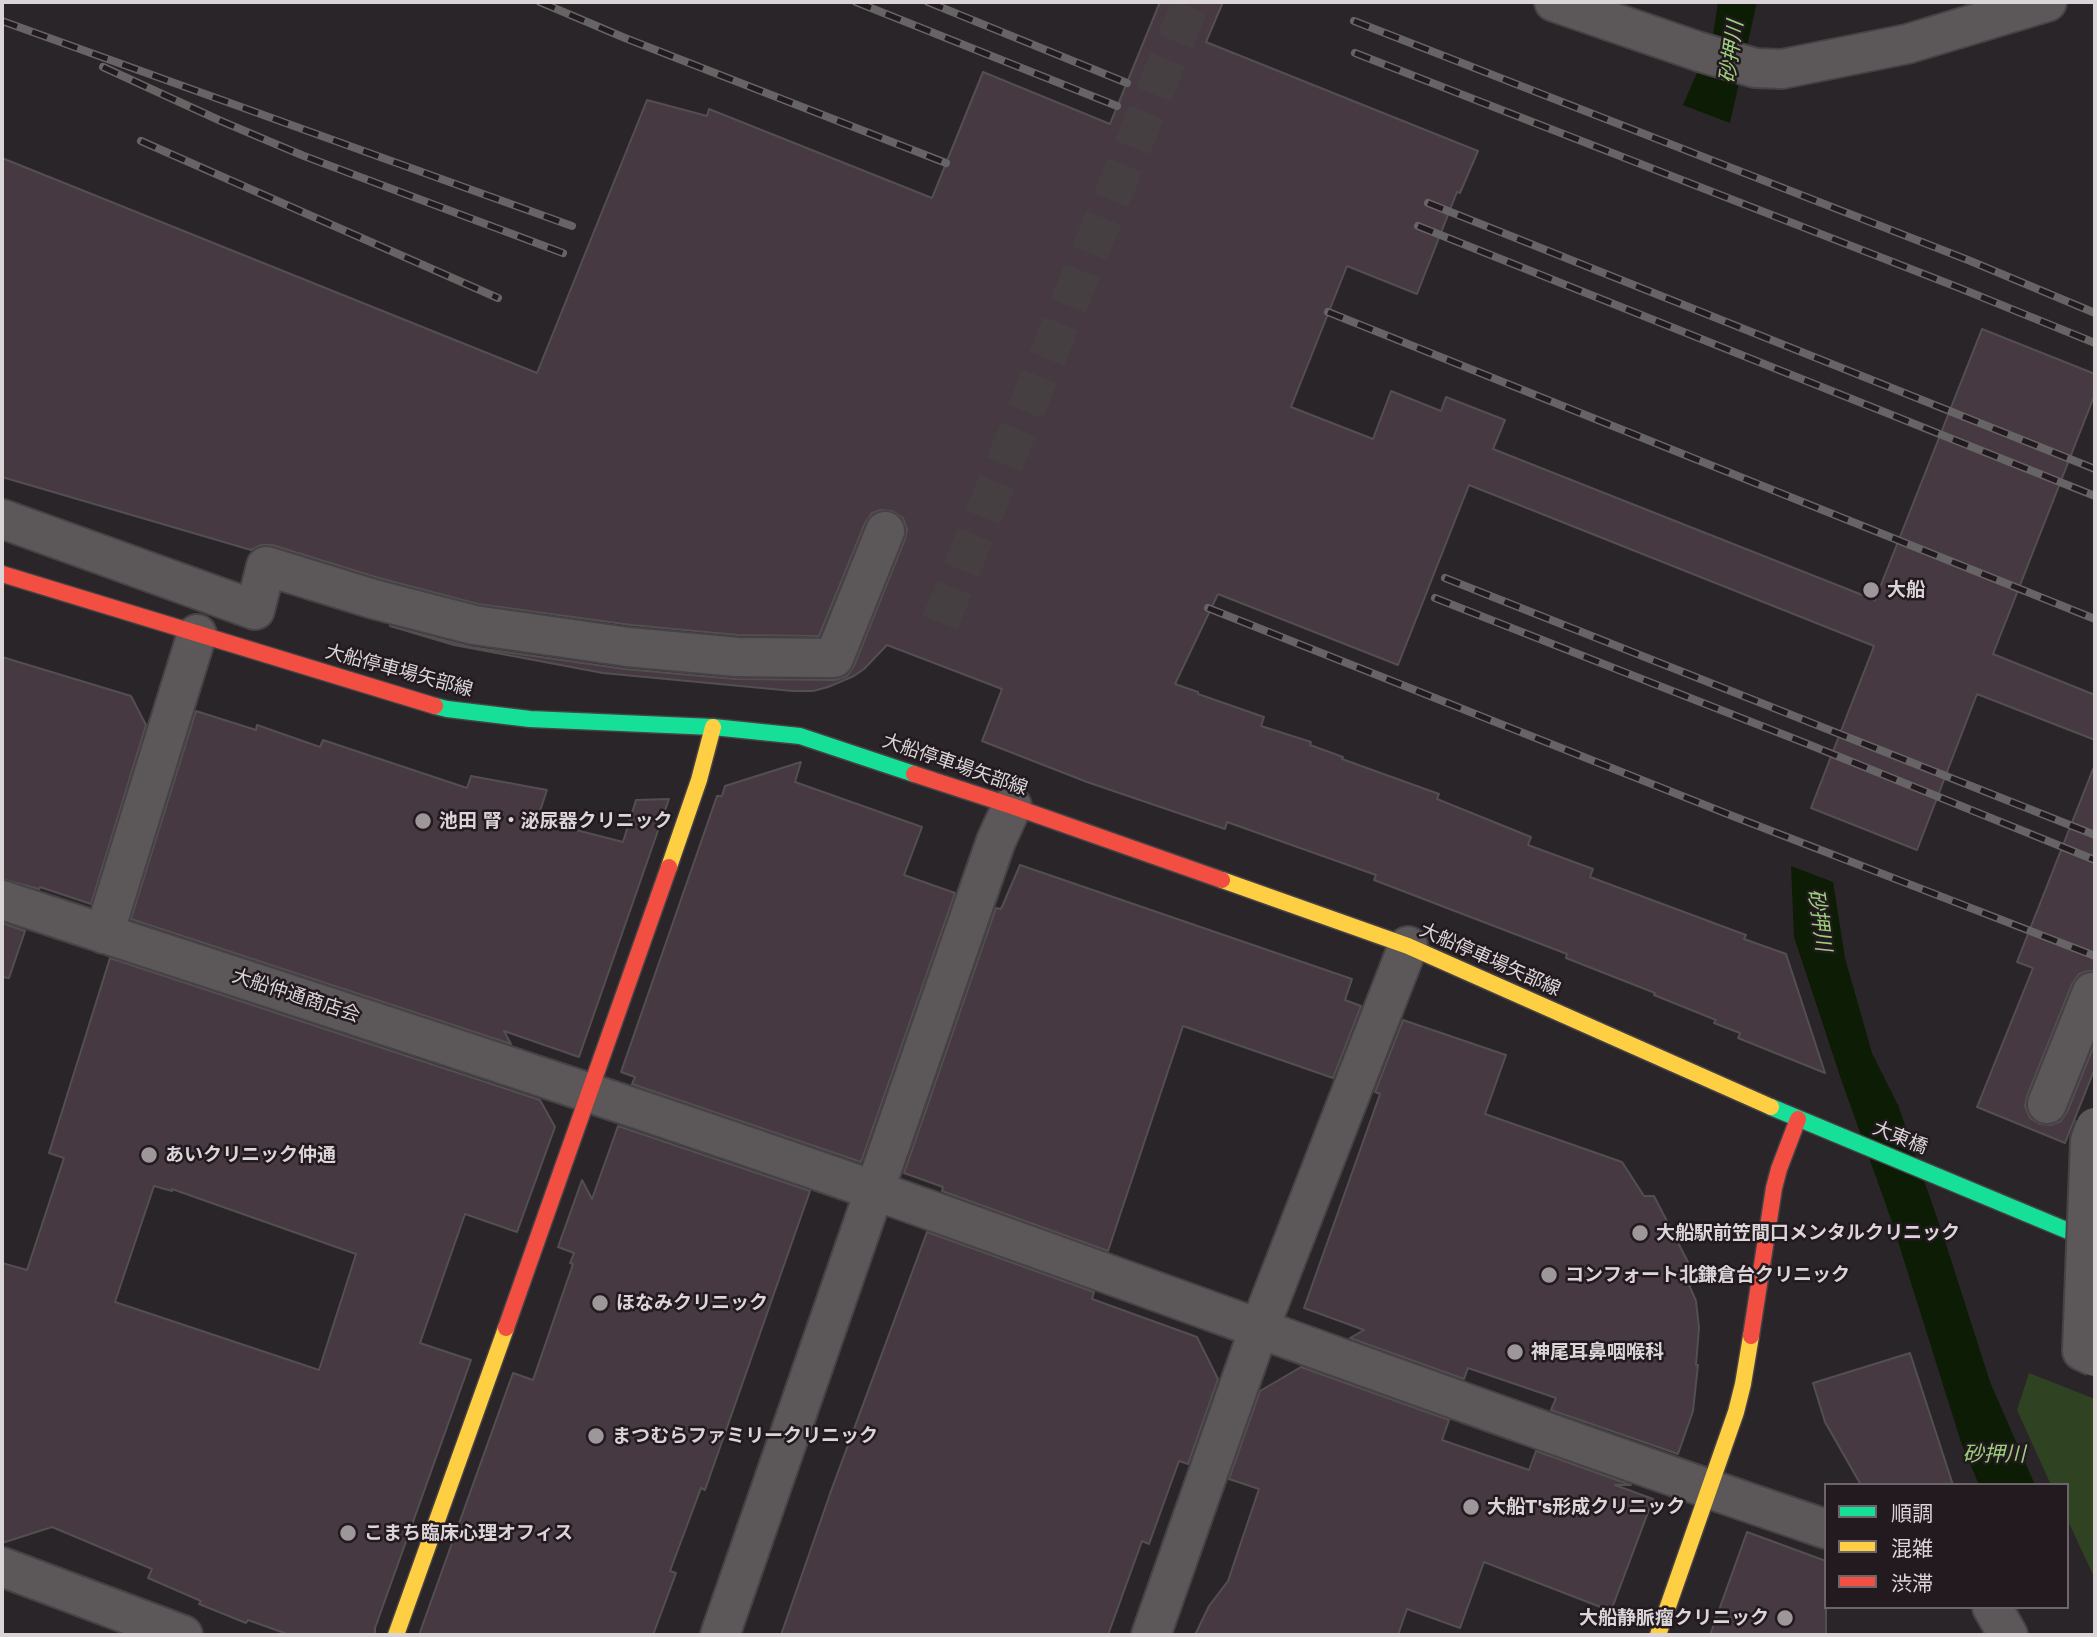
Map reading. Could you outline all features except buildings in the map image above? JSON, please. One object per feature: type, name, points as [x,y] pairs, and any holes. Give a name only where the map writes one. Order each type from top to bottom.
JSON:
[{"type":"main road","name":"大船停車場矢部線","points":[[2,574],[447,709],[530,719],[713,727],[800,736],[1012,806],[1408,946],[1856,1143]]},
{"type":"main road","points":[[396,1635],[590,1093],[699,780],[713,727]]},
{"type":"main road","points":[[1658,1635],[1736,1412],[1743,1384],[1774,1188],[1798,1119]]},
{"type":"main road","name":"大東橋","points":[[1856,1143],[2095,1242]]},
{"type":"street","points":[[1555,2],[1755,68],[1782,69],[1907,44],[2047,2]]},
{"type":"street","points":[[2,519],[255,610],[267,566],[373,599],[474,625],[628,647],[737,657],[834,658],[885,531]]},
{"type":"street","points":[[104,934],[197,634]]},
{"type":"street","points":[[720,1635],[996,841],[1012,806]]},
{"type":"street","name":"大船仲通商店会","points":[[2,900],[590,1093],[1824,1528]]},
{"type":"street","points":[[1152,1635],[1259,1329],[1408,946]]},
{"type":"street","points":[[2040,1101],[2085,989]]},
{"type":"street","points":[[2095,1127],[2090,1141],[2082,1351],[2095,1357]]},
{"type":"street","points":[[2,1567],[183,1635]]},
{"type":"street","points":[[1993,1609],[2008,1635]]},
{"type":"shaded area","points":[[2029,1373],[2095,1399],[2095,1579],[2069,1523],[2069,1483],[2050,1483],[2017,1410]]},
{"type":"water","name":"砂押川","points":[[1718,2],[1757,2],[1730,123],[1683,105],[1713,36]]},
{"type":"water","name":"砂押川","points":[[1791,866],[1833,882],[1845,958],[1872,1053],[1898,1105],[1990,1382],[2034,1483],[1978,1483],[1961,1442],[1891,1219],[1794,937]]},
{"type":"tunnel","points":[[940,623],[1191,2]]},
{"type":"railway","points":[[540,2],[625,38],[946,163]]},
{"type":"railway","points":[[856,2],[1117,106]]},
{"type":"railway","points":[[928,2],[1127,83]]},
{"type":"railway","points":[[2,21],[572,226]]},
{"type":"railway","points":[[1354,21],[1968,260],[2095,313]]},
{"type":"railway","points":[[1355,53],[2095,343]]},
{"type":"railway","points":[[103,67],[304,156],[563,253]]},
{"type":"railway","points":[[141,141],[498,298]]},
{"type":"railway","points":[[1428,203],[2095,469]]},
{"type":"railway","points":[[1418,226],[2095,496]]},
{"type":"railway","points":[[1328,312],[2095,619]]},
{"type":"railway","points":[[1445,578],[2095,835]]},
{"type":"railway","points":[[1435,598],[2095,860]]},
{"type":"railway","points":[[1208,608],[2095,956]]},
{"type":"traffic: fast","points":[[435,706],[530,719],[713,727],[800,736],[914,774]]},
{"type":"traffic: fast","points":[[1771,1107],[2095,1242]]},
{"type":"traffic: slow","points":[[669,867],[699,780],[713,727]]},
{"type":"traffic: slow","points":[[1222,880],[1408,946],[1771,1107]]},
{"type":"traffic: slow","points":[[396,1635],[506,1328]]},
{"type":"traffic: slow","points":[[1658,1635],[1736,1412],[1751,1336]]},
{"type":"traffic: jam","points":[[2,574],[435,706]]},
{"type":"traffic: jam","points":[[914,774],[1222,880]]},
{"type":"traffic: jam","points":[[506,1328],[669,867]]},
{"type":"traffic: jam","points":[[1751,1336],[1774,1188],[1798,1119]]},
{"type":"place","name":"大船","points":[[1871,590]]},
{"type":"place","name":"池田 腎・泌尿器クリニック","points":[[423,821]]},
{"type":"place","name":"あいクリニック仲通","points":[[149,1155]]},
{"type":"place","name":"大船駅前笠間口メンタルクリニック","points":[[1640,1233]]},
{"type":"place","name":"コンフォート北鎌倉台クリニック","points":[[1549,1275]]},
{"type":"place","name":"ほなみクリニック","points":[[600,1303]]},
{"type":"place","name":"神尾耳鼻咽喉科","points":[[1515,1352]]},
{"type":"place","name":"まつむらファミリークリニック","points":[[596,1436]]},
{"type":"place","name":"大船T's形成クリニック","points":[[1471,1507]]},
{"type":"place","name":"こまち臨床心理オフィス","points":[[348,1533]]},
{"type":"place","name":"大船静脈瘤クリニック","points":[[1785,1618]]}]
